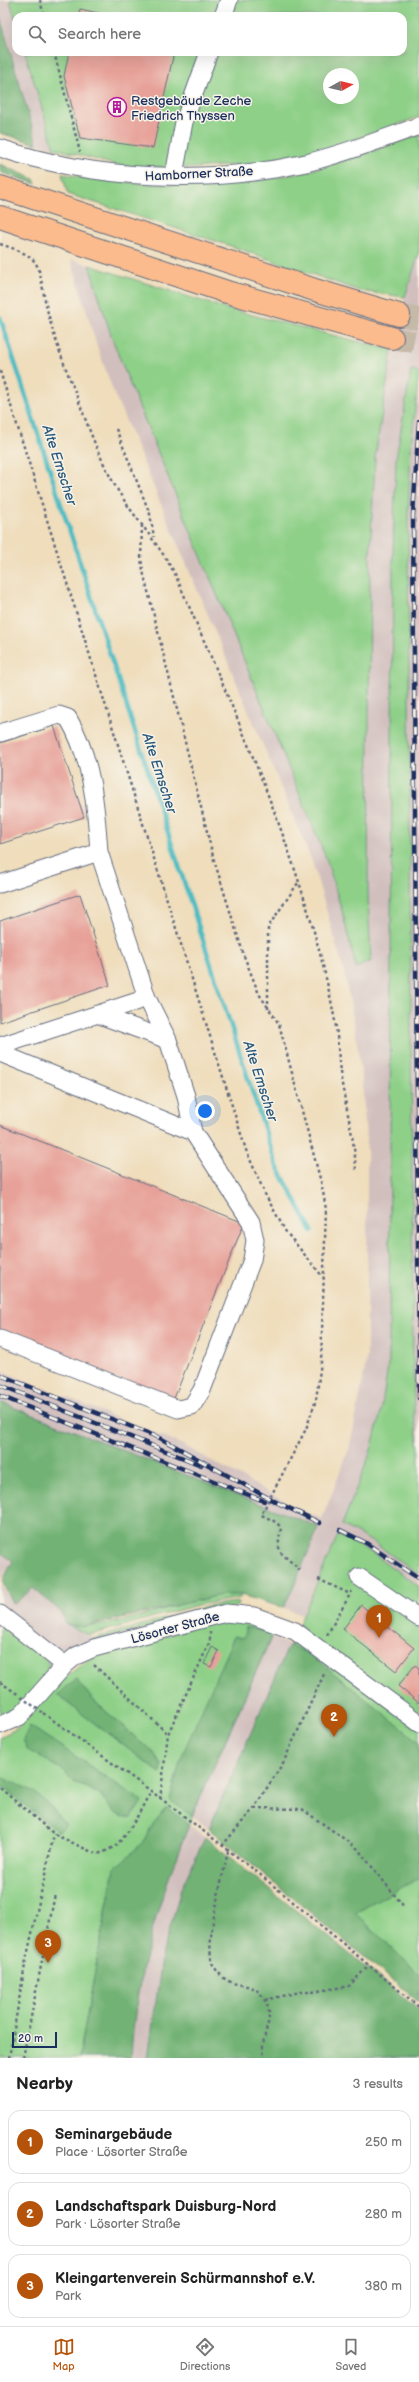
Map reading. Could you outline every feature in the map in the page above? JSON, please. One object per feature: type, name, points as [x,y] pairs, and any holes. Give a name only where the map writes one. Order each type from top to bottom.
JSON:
[{"type":"highway","points":[[0,187],[315,290],[399,315]]},
{"type":"highway","points":[[0,217],[227,292],[392,338]]},
{"type":"street","points":[[224,12],[229,0]]},
{"type":"street","points":[[174,175],[184,122],[208,56]]},
{"type":"street","name":"Hamborner Straße","points":[[0,148],[28,158],[59,165],[135,176],[235,174],[306,163],[419,126]]},
{"type":"street","points":[[0,733],[59,715],[68,718],[87,764],[96,810],[99,852],[147,998],[168,1040],[186,1096],[193,1132],[251,1222],[255,1240],[249,1268],[202,1390],[192,1406],[178,1409],[0,1339]]},
{"type":"street","points":[[0,884],[99,852]]},
{"type":"street","points":[[0,1046],[147,998]]},
{"type":"street","points":[[96,1014],[168,1040]]},
{"type":"street","points":[[0,1053],[193,1132]]},
{"type":"street","points":[[359,1577],[419,1618]]},
{"type":"street","name":"Lösorter Straße","points":[[0,1725],[19,1717],[65,1665],[76,1656],[94,1648],[226,1613],[254,1616],[277,1623],[295,1631],[326,1652],[419,1724]]},
{"type":"street","points":[[0,1614],[65,1665]]},
{"type":"path","points":[[40,0],[43,12]]},
{"type":"path","points":[[55,56],[82,156]]},
{"type":"path","points":[[0,244],[24,252],[37,264],[49,317],[82,412],[100,454],[121,495],[142,525],[154,538],[175,574],[211,658],[268,800],[298,883],[320,956],[335,1017],[340,1072],[355,1151],[356,1172]]},
{"type":"path","points":[[0,371],[246,1150],[265,1194],[286,1232],[323,1277]]},
{"type":"path","points":[[116,429],[150,514],[154,538]]},
{"type":"path","points":[[142,525],[141,558],[144,575],[214,860],[244,956],[259,994],[279,1024],[322,1186],[326,1209],[321,1362],[316,1400],[306,1429],[261,1515],[277,1522],[281,1535],[278,1547],[280,1552],[300,1570]]},
{"type":"path","points":[[268,1009],[268,927],[298,883]]},
{"type":"path","points":[[222,1846],[254,1808],[283,1763],[326,1652],[350,1594],[359,1577]]},
{"type":"path","points":[[318,1579],[350,1594]]},
{"type":"path","points":[[160,1799],[168,1734],[210,1641],[210,1629]]},
{"type":"path","points":[[92,1663],[168,1734]]},
{"type":"path","points":[[0,1682],[151,1791],[222,1846],[419,2007]]},
{"type":"path","points":[[0,1788],[54,1834],[89,1852],[104,1853],[116,1847],[122,1840],[151,1791]]},
{"type":"path","points":[[254,1808],[302,1809],[357,1848],[405,1908]]},
{"type":"path","points":[[9,2058],[25,1965],[54,1834]]},
{"type":"path","points":[[228,1851],[210,1947],[212,1963],[225,1979],[251,1986],[261,1994],[265,2000],[268,2007],[268,2027],[262,2039],[265,2058]]},
{"type":"path","points":[[23,2058],[55,1894]]},
{"type":"path","points":[[265,2000],[300,1992],[312,1992],[350,1986],[369,1965]]},
{"type":"shaded area","points":[[0,0],[10,0],[13,12],[12,12],[12,56],[26,56],[54,148],[37,144],[0,17]]},
{"type":"shaded area","points":[[419,253],[419,372],[411,371],[396,459],[393,556],[389,1360],[381,1412],[370,1454],[342,1525],[376,1544],[419,1575],[419,1587],[371,1552],[338,1535],[302,1615],[284,1608],[319,1527],[0,1402],[0,1370],[183,1445],[303,1511],[322,1519],[349,1449],[367,1356],[367,1151],[362,1079],[354,1021],[344,971],[312,861],[114,393],[96,343],[71,259],[89,265],[112,338],[131,387],[326,858],[357,968],[371,960],[368,897],[370,556],[375,457],[392,350],[405,297]]},
{"type":"shaded area","points":[[419,387],[419,1448],[414,1416],[413,1354],[408,516],[411,446]]},
{"type":"shaded area","points":[[0,1552],[13,1561],[0,1580]]},
{"type":"shaded area","points":[[0,1585],[14,1604],[33,1588],[61,1612],[66,1625],[90,1635],[93,1641],[52,1669],[47,1660],[0,1623]]},
{"type":"shaded area","points":[[271,1637],[289,1645],[209,1829],[192,1816]]},
{"type":"shaded area","points":[[189,1825],[205,1837],[181,1889],[163,1952],[148,2058],[131,2058],[137,1997],[146,1950],[165,1884]]},
{"type":"green space","points":[[10,0],[419,0],[419,117],[315,153],[252,164],[192,168],[119,166],[54,148],[26,56],[407,56],[407,12],[13,12]]},
{"type":"green space","points":[[0,17],[37,144],[0,133]]},
{"type":"green space","points":[[419,135],[419,253],[405,297],[360,291],[240,249],[68,194],[62,174],[149,184],[207,185],[236,183],[294,174],[326,166]]},
{"type":"green space","points":[[0,164],[34,179],[36,184],[0,172]]},
{"type":"green space","points":[[89,265],[224,308],[392,350],[375,457],[370,556],[368,897],[371,961],[356,968],[342,911],[326,858],[131,387],[112,338]]},
{"type":"green space","points":[[411,370],[419,372],[411,446],[408,516],[413,1354],[414,1416],[419,1448],[419,1575],[376,1544],[342,1525],[370,1454],[381,1412],[389,1360],[393,556],[396,459]]},
{"type":"green space","points":[[0,1402],[319,1527],[284,1608],[241,1595],[222,1595],[83,1627],[66,1625],[61,1612],[33,1588],[14,1604],[6,1591],[3,1582],[13,1561],[0,1552]]},
{"type":"green space","points":[[338,1535],[371,1552],[419,1587],[419,2002],[209,1829]]},
{"type":"green space","points":[[232,1594],[241,1595],[240,1598],[197,1605],[90,1635],[66,1625],[87,1626],[108,1624],[190,1602]]},
{"type":"green space","points":[[239,1602],[238,1606],[93,1641],[92,1639],[213,1605]]},
{"type":"green space","points":[[234,1621],[275,1629],[192,1816],[165,1884],[114,1869],[79,2058],[0,2058],[0,1737],[18,1728],[61,1680],[94,1656],[212,1622]]},
{"type":"green space","points":[[0,1627],[47,1660],[52,1669],[22,1707],[0,1718]]},
{"type":"green space","points":[[246,1627],[273,1633],[192,1816],[170,1800],[181,1758],[234,1636],[243,1638]]},
{"type":"green space","points":[[289,1645],[310,1654],[419,1742],[419,1878],[355,1913],[419,1974],[419,2002],[209,1829]]},
{"type":"green space","points":[[76,1679],[94,1701],[154,1753],[161,1764],[160,1773],[57,1695]]},
{"type":"green space","points":[[30,1726],[142,1801],[132,1818],[120,1816],[113,1811],[102,1797],[87,1787],[74,1782],[62,1770],[28,1750],[23,1740]]},
{"type":"green space","points":[[0,1777],[33,1791],[52,1808],[66,1825],[59,1832],[0,1785]]},
{"type":"green space","points":[[167,1807],[189,1825],[167,1882],[150,1939],[137,1998],[131,2058],[79,2058],[114,1869],[142,1843],[154,1823]]},
{"type":"green space","points":[[205,1837],[419,2010],[419,2058],[148,2058],[163,1952],[181,1889]]},
{"type":"building","points":[[80,9],[94,12],[79,12]]},
{"type":"building","name":"Restgebäude Zeche Friedrich Thyssen","points":[[68,56],[173,56],[153,148],[80,138],[64,76]]},
{"type":"building","points":[[54,726],[84,817],[0,844],[0,743]]},
{"type":"building","points":[[80,894],[110,985],[0,1022],[0,921]]},
{"type":"building","points":[[0,1125],[244,1223],[173,1401],[0,1332]]},
{"type":"building","points":[[361,1605],[414,1648],[396,1671],[343,1629]]},
{"type":"building","points":[[212,1647],[219,1651],[211,1667],[204,1664]]},
{"type":"building","points":[[415,1665],[419,1668],[419,1703],[398,1686]]},
{"type":"waterway","name":"Alte Emscher","points":[[0,317],[276,1164],[312,1231]]},
{"type":"tunnel","points":[[399,315],[419,319]]},
{"type":"tunnel","points":[[392,338],[419,343]]},
{"type":"railway","points":[[419,421],[413,515],[419,1398]]},
{"type":"railway","points":[[0,1375],[160,1438],[270,1499],[320,1523]]},
{"type":"railway","points":[[0,1385],[201,1465]]},
{"type":"railway","points":[[0,1396],[264,1501]]},
{"type":"railway","points":[[340,1530],[366,1543],[419,1579]]},
{"type":"place","name":"Restgebäude Zeche Friedrich Thyssen","points":[[117,107]]},
{"type":"place","name":"Seminargebäude","points":[[379,1638]]},
{"type":"place","name":"Landschaftspark Duisburg-Nord","points":[[334,1737]]},
{"type":"place","name":"Kleingartenverein Schürmannshof e.V.","points":[[48,1963]]}]
